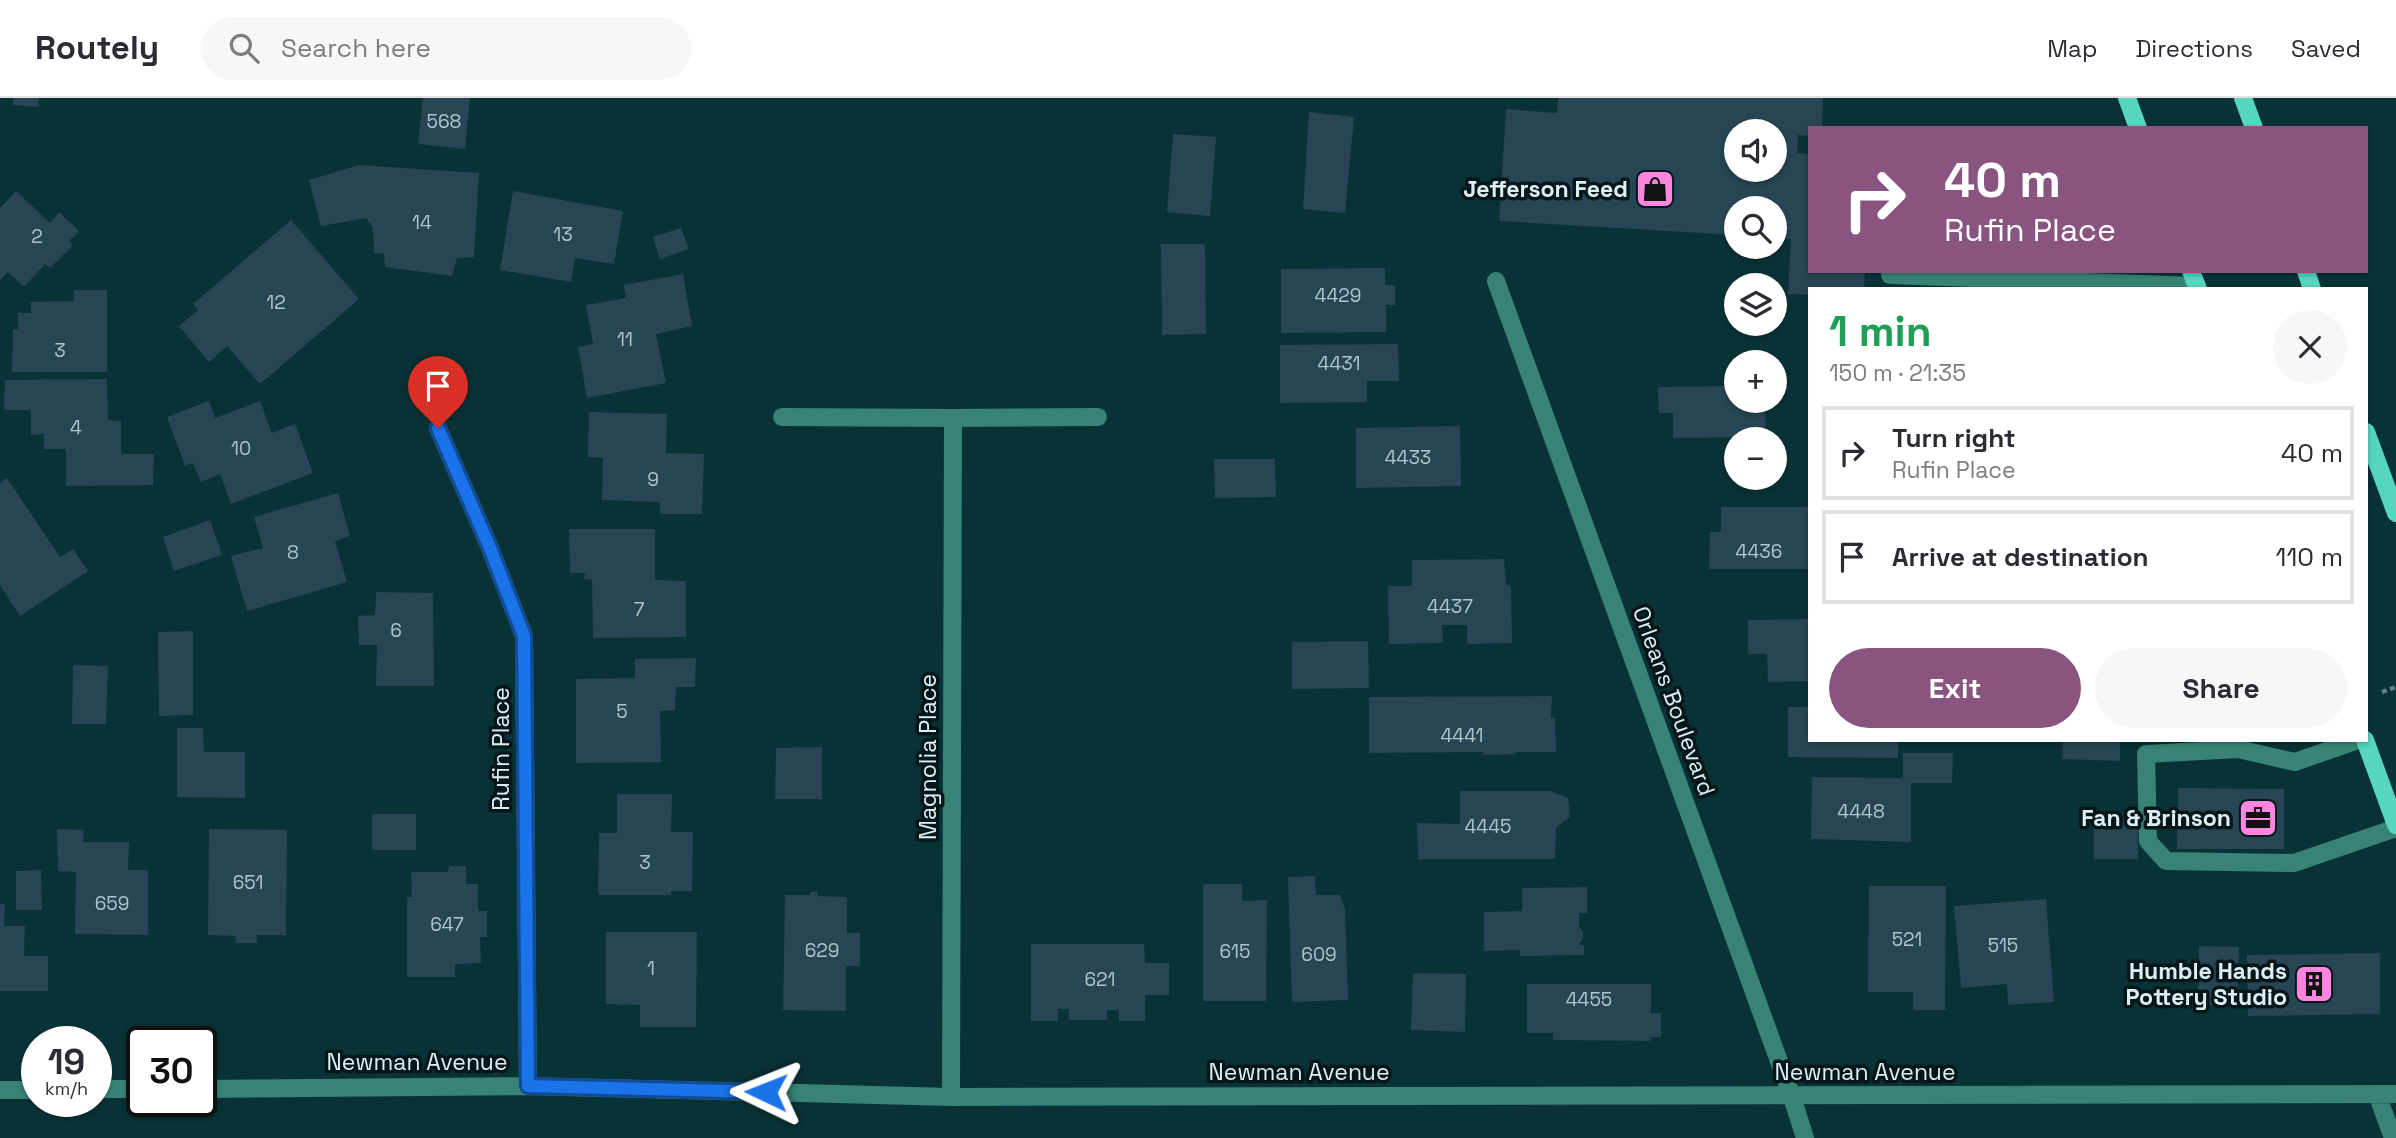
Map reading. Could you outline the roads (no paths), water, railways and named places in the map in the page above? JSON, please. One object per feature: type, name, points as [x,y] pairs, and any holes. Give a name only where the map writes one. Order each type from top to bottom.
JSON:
[{"type":"main road","points":[[2127,98],[2137,126]]},
{"type":"main road","points":[[2243,98],[2253,126]]},
{"type":"main road","points":[[2368,437],[2396,513]]},
{"type":"main road","points":[[2366,742],[2396,826]]},
{"type":"street","points":[[1890,275],[2195,282]]},
{"type":"street","name":"Orleans Boulevard","points":[[1496,281],[1805,1138]]},
{"type":"street","points":[[782,417],[1098,417]]},
{"type":"street","name":"Magnolia Place","points":[[951,1097],[953,418]]},
{"type":"street","name":"Rufin Place","points":[[438,428],[490,548],[524,636],[528,1086]]},
{"type":"street","points":[[2352,742],[2295,762],[2238,749],[2146,754],[2148,841],[2166,861],[2294,863],[2396,826]]},
{"type":"street","name":"Newman Avenue","points":[[217,1088],[528,1086],[951,1097],[2396,1094]]},
{"type":"street","points":[[0,1090],[21,1090]]},
{"type":"street","points":[[2377,1094],[2393,1138]]},
{"type":"place","name":"Jefferson Feed","points":[[1655,189]]},
{"type":"place","name":"Fan & Brinson","points":[[2258,818]]},
{"type":"place","name":"Humble Hands Pottery Studio","points":[[2314,984]]}]
